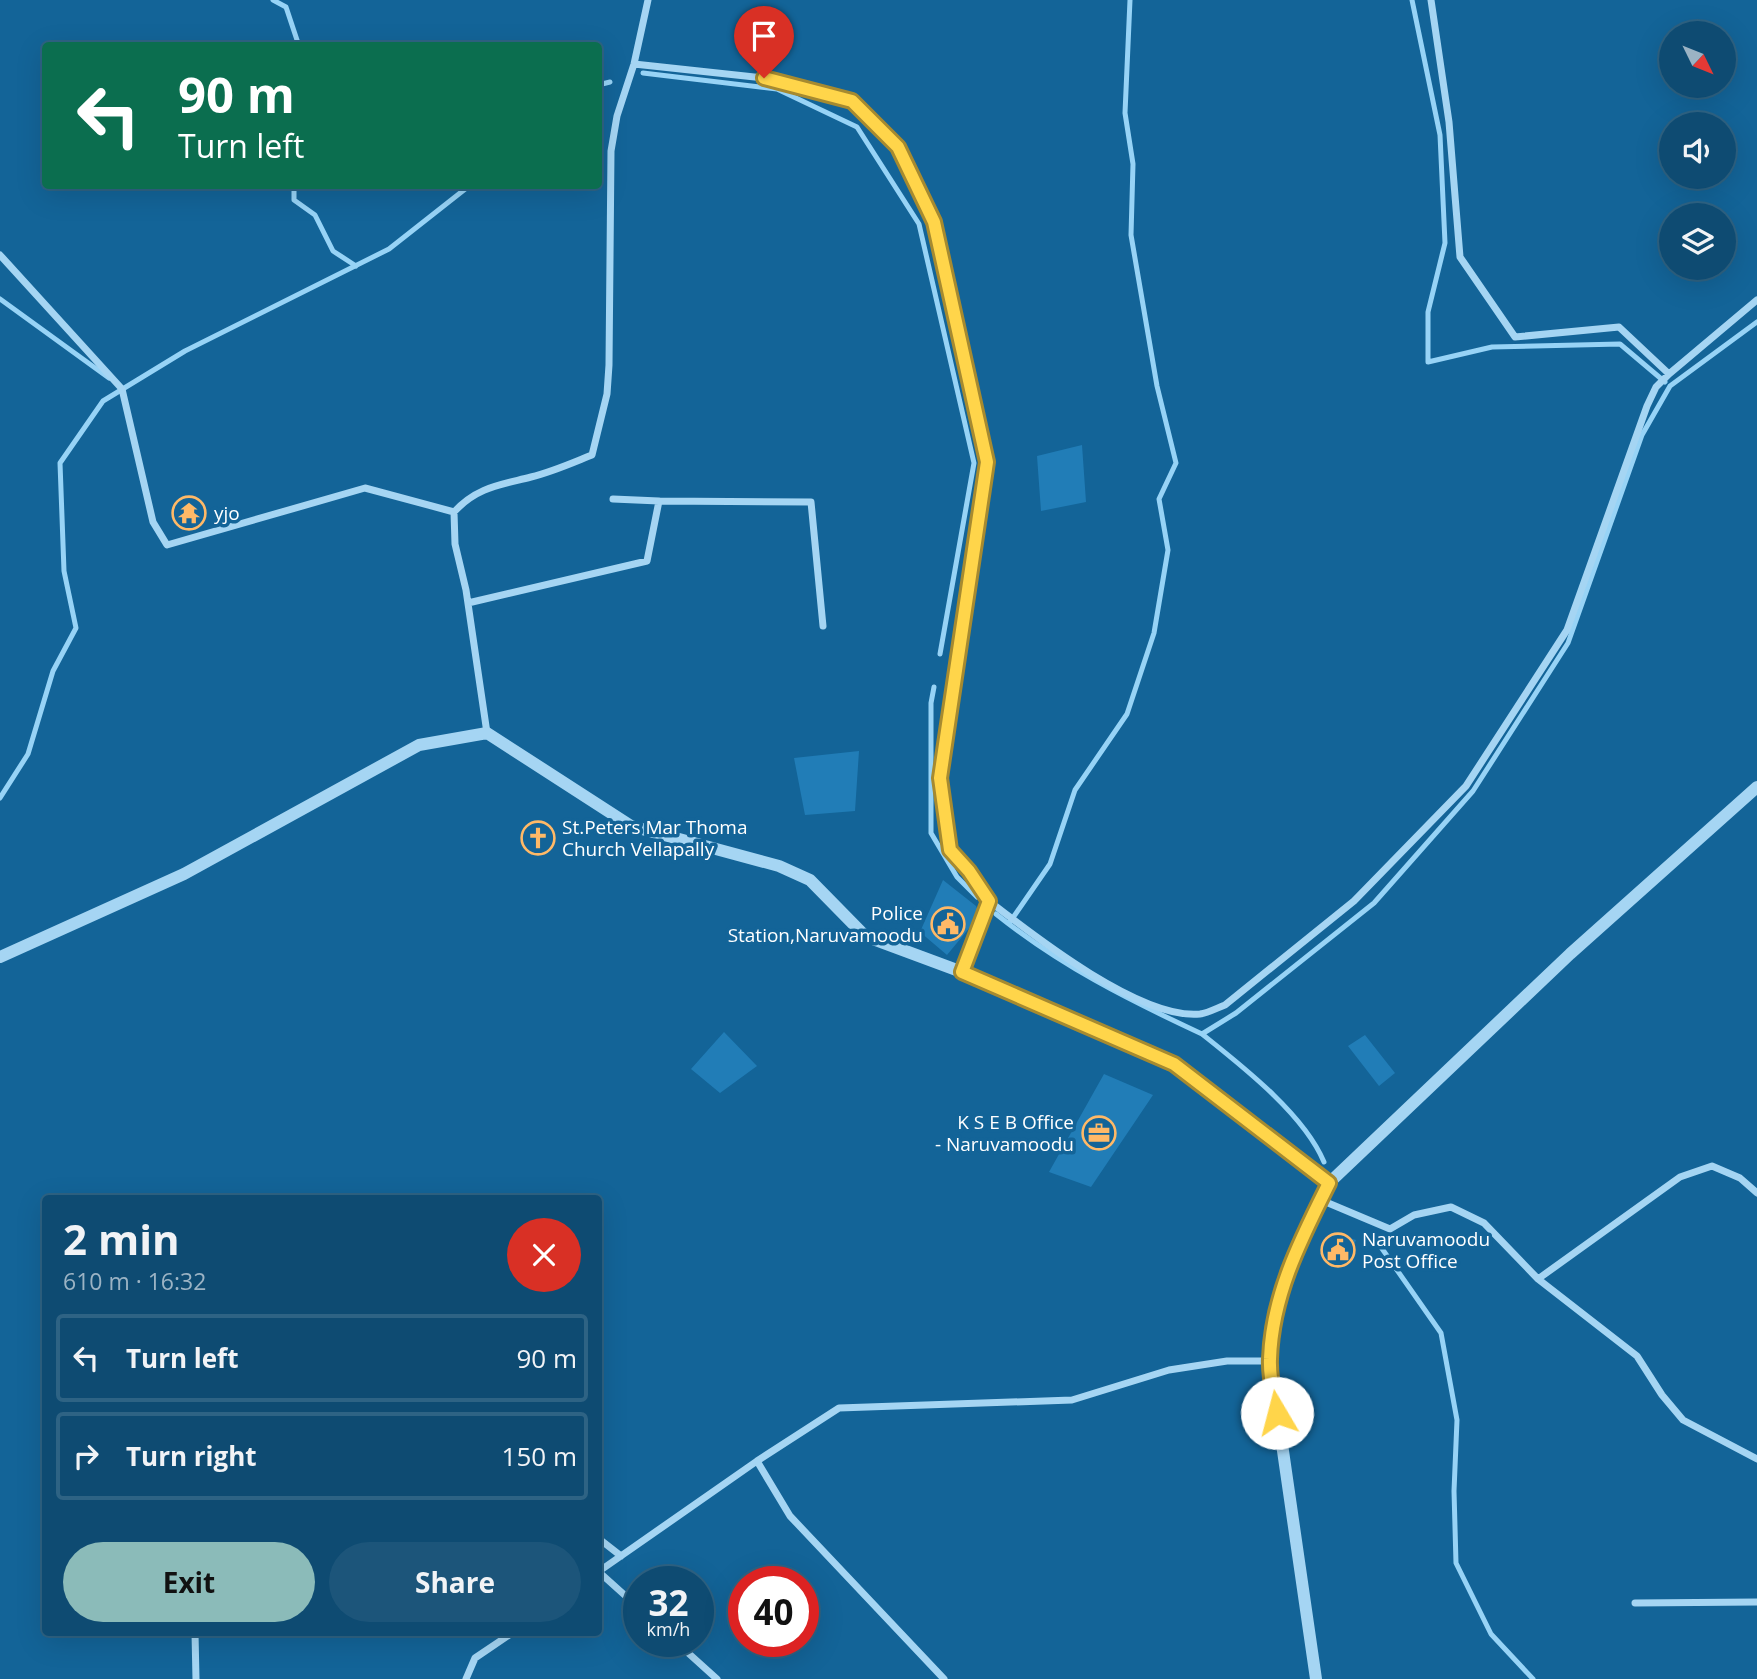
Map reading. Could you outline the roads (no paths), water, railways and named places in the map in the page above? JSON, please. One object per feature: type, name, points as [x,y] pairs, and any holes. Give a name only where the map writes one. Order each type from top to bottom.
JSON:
[{"type":"street","points":[[487,733],[468,603],[455,544],[454,512],[465,500],[488,486],[531,477],[592,455],[607,394],[609,365],[611,150],[617,116],[634,64],[648,0]]},
{"type":"street","points":[[1431,0],[1449,122],[1460,257],[1516,337],[1619,327],[1669,374]]},
{"type":"street","points":[[634,64],[764,78],[852,101],[898,147],[934,222],[987,462],[940,778],[950,850],[969,871],[989,901],[1044,944],[1146,1002],[1182,1013],[1202,1014],[1225,1005],[1354,901],[1466,786],[1567,630],[1656,387],[1757,300]]},
{"type":"street","points":[[0,255],[122,389],[153,522],[167,545],[365,488],[454,512]]},
{"type":"street","points":[[613,499],[811,502],[823,625]]},
{"type":"street","points":[[468,603],[647,561],[659,501]]},
{"type":"street","points":[[0,957],[184,874],[419,745],[487,733],[631,826],[779,866],[810,880],[864,936],[962,972],[1174,1064],[1329,1183]]},
{"type":"street","points":[[1316,1679],[1269,1361],[1278,1301],[1293,1256],[1329,1183],[1570,954],[1757,787]]},
{"type":"street","points":[[962,972],[989,901]]},
{"type":"street","points":[[1538,1279],[1680,1177],[1712,1166],[1740,1178],[1757,1193]]},
{"type":"street","points":[[1321,1200],[1390,1229],[1414,1215],[1451,1207],[1484,1223],[1538,1279],[1637,1356],[1662,1395],[1684,1420],[1757,1459]]},
{"type":"street","points":[[602,1570],[757,1461],[839,1408],[1072,1400],[1169,1370],[1227,1361],[1269,1361]]},
{"type":"street","points":[[757,1461],[790,1516],[944,1679]]},
{"type":"street","points":[[602,1541],[621,1556]]},
{"type":"street","points":[[602,1575],[623,1594]]},
{"type":"street","points":[[1635,1603],[1757,1602]]},
{"type":"street","points":[[195,1636],[196,1679]]},
{"type":"street","points":[[466,1679],[475,1658],[508,1636]]},
{"type":"street","points":[[693,1657],[717,1679]]},
{"type":"waterway","points":[[273,0],[286,7],[298,42]]},
{"type":"waterway","points":[[1010,922],[1050,864],[1075,790],[1127,714],[1154,633],[1168,550],[1159,499],[1176,463],[1157,386],[1131,235],[1133,164],[1125,113],[1130,0]]},
{"type":"waterway","points":[[1412,0],[1440,135],[1445,243],[1428,312],[1428,362],[1492,347],[1620,344],[1665,382]]},
{"type":"waterway","points":[[643,73],[777,89],[857,127],[919,224],[974,463],[940,654]]},
{"type":"waterway","points":[[602,84],[610,82]]},
{"type":"waterway","points":[[294,189],[294,200],[315,215],[333,251],[356,266]]},
{"type":"waterway","points":[[0,798],[28,754],[53,671],[76,628],[64,571],[60,463],[103,401],[185,351],[389,249],[465,189]]},
{"type":"waterway","points":[[0,299],[109,378]]},
{"type":"waterway","points":[[996,914],[1070,966],[1202,1034],[1236,1013],[1374,903],[1473,791],[1568,643],[1642,435],[1670,386],[1757,322]]},
{"type":"waterway","points":[[934,687],[931,703],[931,833],[957,877],[977,897]]},
{"type":"waterway","points":[[1202,1034],[1253,1076],[1287,1109],[1315,1144],[1324,1162]]},
{"type":"waterway","points":[[1376,1240],[1441,1333],[1457,1420],[1454,1491],[1456,1563],[1491,1634],[1533,1679]]},
{"type":"place","name":"yjo","points":[[189,513]]},
{"type":"place","name":"St.Peters Mar Thoma Church Vellapally","points":[[538,838]]},
{"type":"place","name":"Police Station,Naruvamoodu","points":[[948,924]]},
{"type":"place","name":"K S E B Office - Naruvamoodu","points":[[1099,1133]]},
{"type":"place","name":"Naruvamoodu Post Office","points":[[1338,1250]]}]
